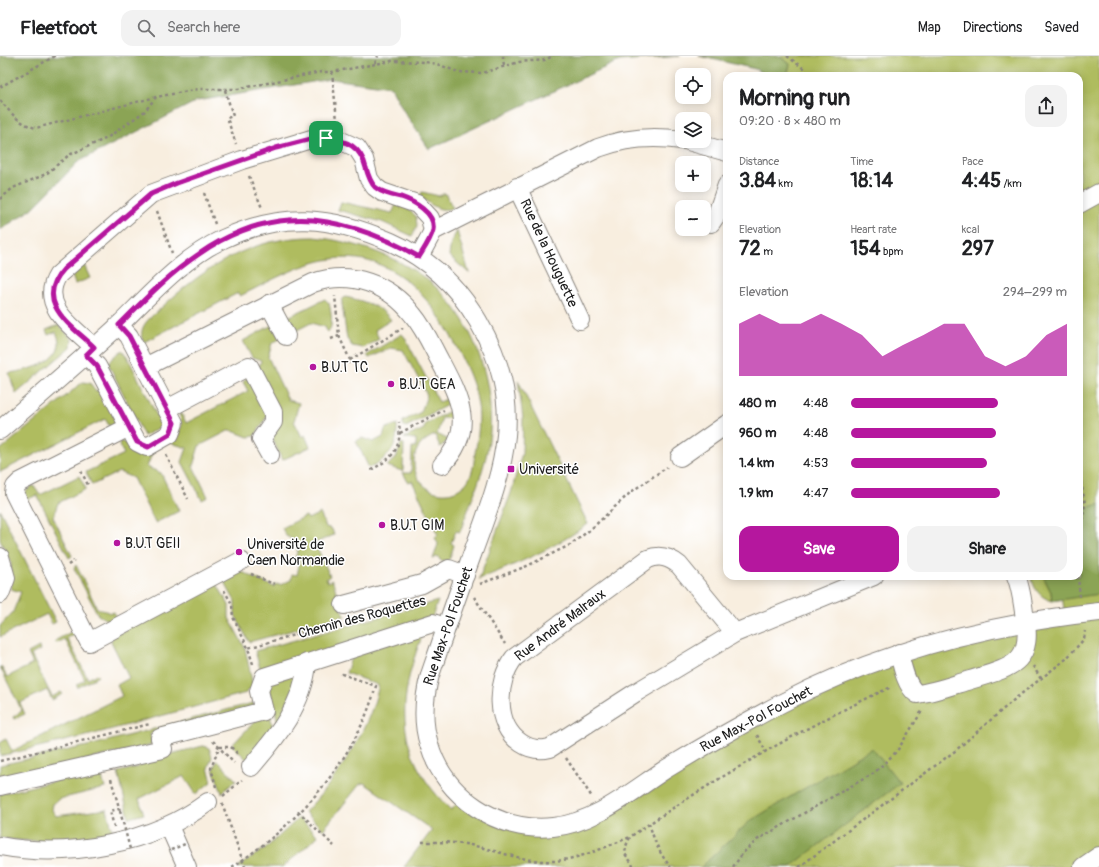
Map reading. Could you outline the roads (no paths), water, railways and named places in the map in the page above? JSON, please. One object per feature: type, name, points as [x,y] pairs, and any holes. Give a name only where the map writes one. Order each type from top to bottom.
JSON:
[{"type":"street","points":[[119,325],[129,336],[174,423],[170,434],[148,447],[137,442],[90,351],[55,308],[52,299],[54,282],[58,275],[151,194],[242,160],[311,139],[326,138],[342,141],[360,151],[364,159],[369,179],[375,187],[382,192],[417,204],[430,218],[433,231],[419,257]]},
{"type":"street","name":"Rue de la Houguette","points":[[433,231],[517,187],[611,143],[640,139],[675,140]]},
{"type":"street","points":[[711,147],[723,151]]},
{"type":"street","name":"Rue de la Houguette","points":[[517,187],[580,320]]},
{"type":"street","points":[[1083,202],[1099,193]]},
{"type":"street","points":[[711,223],[717,214],[723,197]]},
{"type":"street","name":"Rue Max-Pol Fouchet","points":[[0,430],[119,325],[168,278],[197,254],[232,236],[274,222],[303,220],[349,228],[384,239],[419,257],[448,279],[470,307],[484,331],[494,354],[506,403],[507,430],[502,468],[470,581],[463,598],[446,627],[430,675],[425,696],[426,732],[433,756],[446,779],[463,798],[474,807],[497,820],[526,828],[553,827],[580,820],[607,806],[714,740],[783,702],[866,665],[934,642],[1026,622],[1091,613]]},
{"type":"street","points":[[145,367],[313,282],[334,277],[362,280],[382,289],[402,303],[416,318],[430,342],[460,402],[462,420],[458,440],[452,453],[442,464]]},
{"type":"street","points":[[269,304],[286,336]]},
{"type":"street","points":[[167,409],[249,366],[273,412],[273,422],[261,439],[270,455]]},
{"type":"street","points":[[680,457],[723,427]]},
{"type":"street","points":[[129,428],[20,482],[14,490],[14,493],[89,642],[186,592],[195,584],[241,561]]},
{"type":"street","name":"Rue André Malraux","points":[[735,633],[679,565],[673,560],[663,556],[648,559],[524,650],[510,664],[505,676],[501,701],[503,720],[507,729],[515,738],[531,749],[543,750],[557,744],[635,693],[735,633],[860,580]]},
{"type":"street","points":[[0,557],[6,578],[0,594]]},
{"type":"street","points":[[346,613],[422,584],[449,569],[470,581]]},
{"type":"street","points":[[899,653],[907,679],[912,690],[917,694],[1004,670],[1015,663],[1025,650],[1028,642],[1026,622],[1017,580]]},
{"type":"street","points":[[0,786],[107,763],[163,749],[160,738],[264,711],[259,691],[264,677],[433,623],[446,627]]},
{"type":"street","points":[[249,771],[267,748],[293,709],[303,686],[307,663]]},
{"type":"street","points":[[0,846],[45,850],[84,847],[129,839],[169,826],[217,802]]},
{"type":"street","points":[[169,826],[187,867]]},
{"type":"street","points":[[1083,867],[1099,856]]},
{"type":"place","name":"B.U.T TC","points":[[313,367]]},
{"type":"place","name":"B.U.T GEA","points":[[391,384]]},
{"type":"place","name":"Université","points":[[511,469]]},
{"type":"place","name":"B.U.T GIM","points":[[382,525]]},
{"type":"place","name":"B.U.T GEII","points":[[117,543]]},
{"type":"place","name":"Université de Caen Normandie","points":[[239,552]]}]
